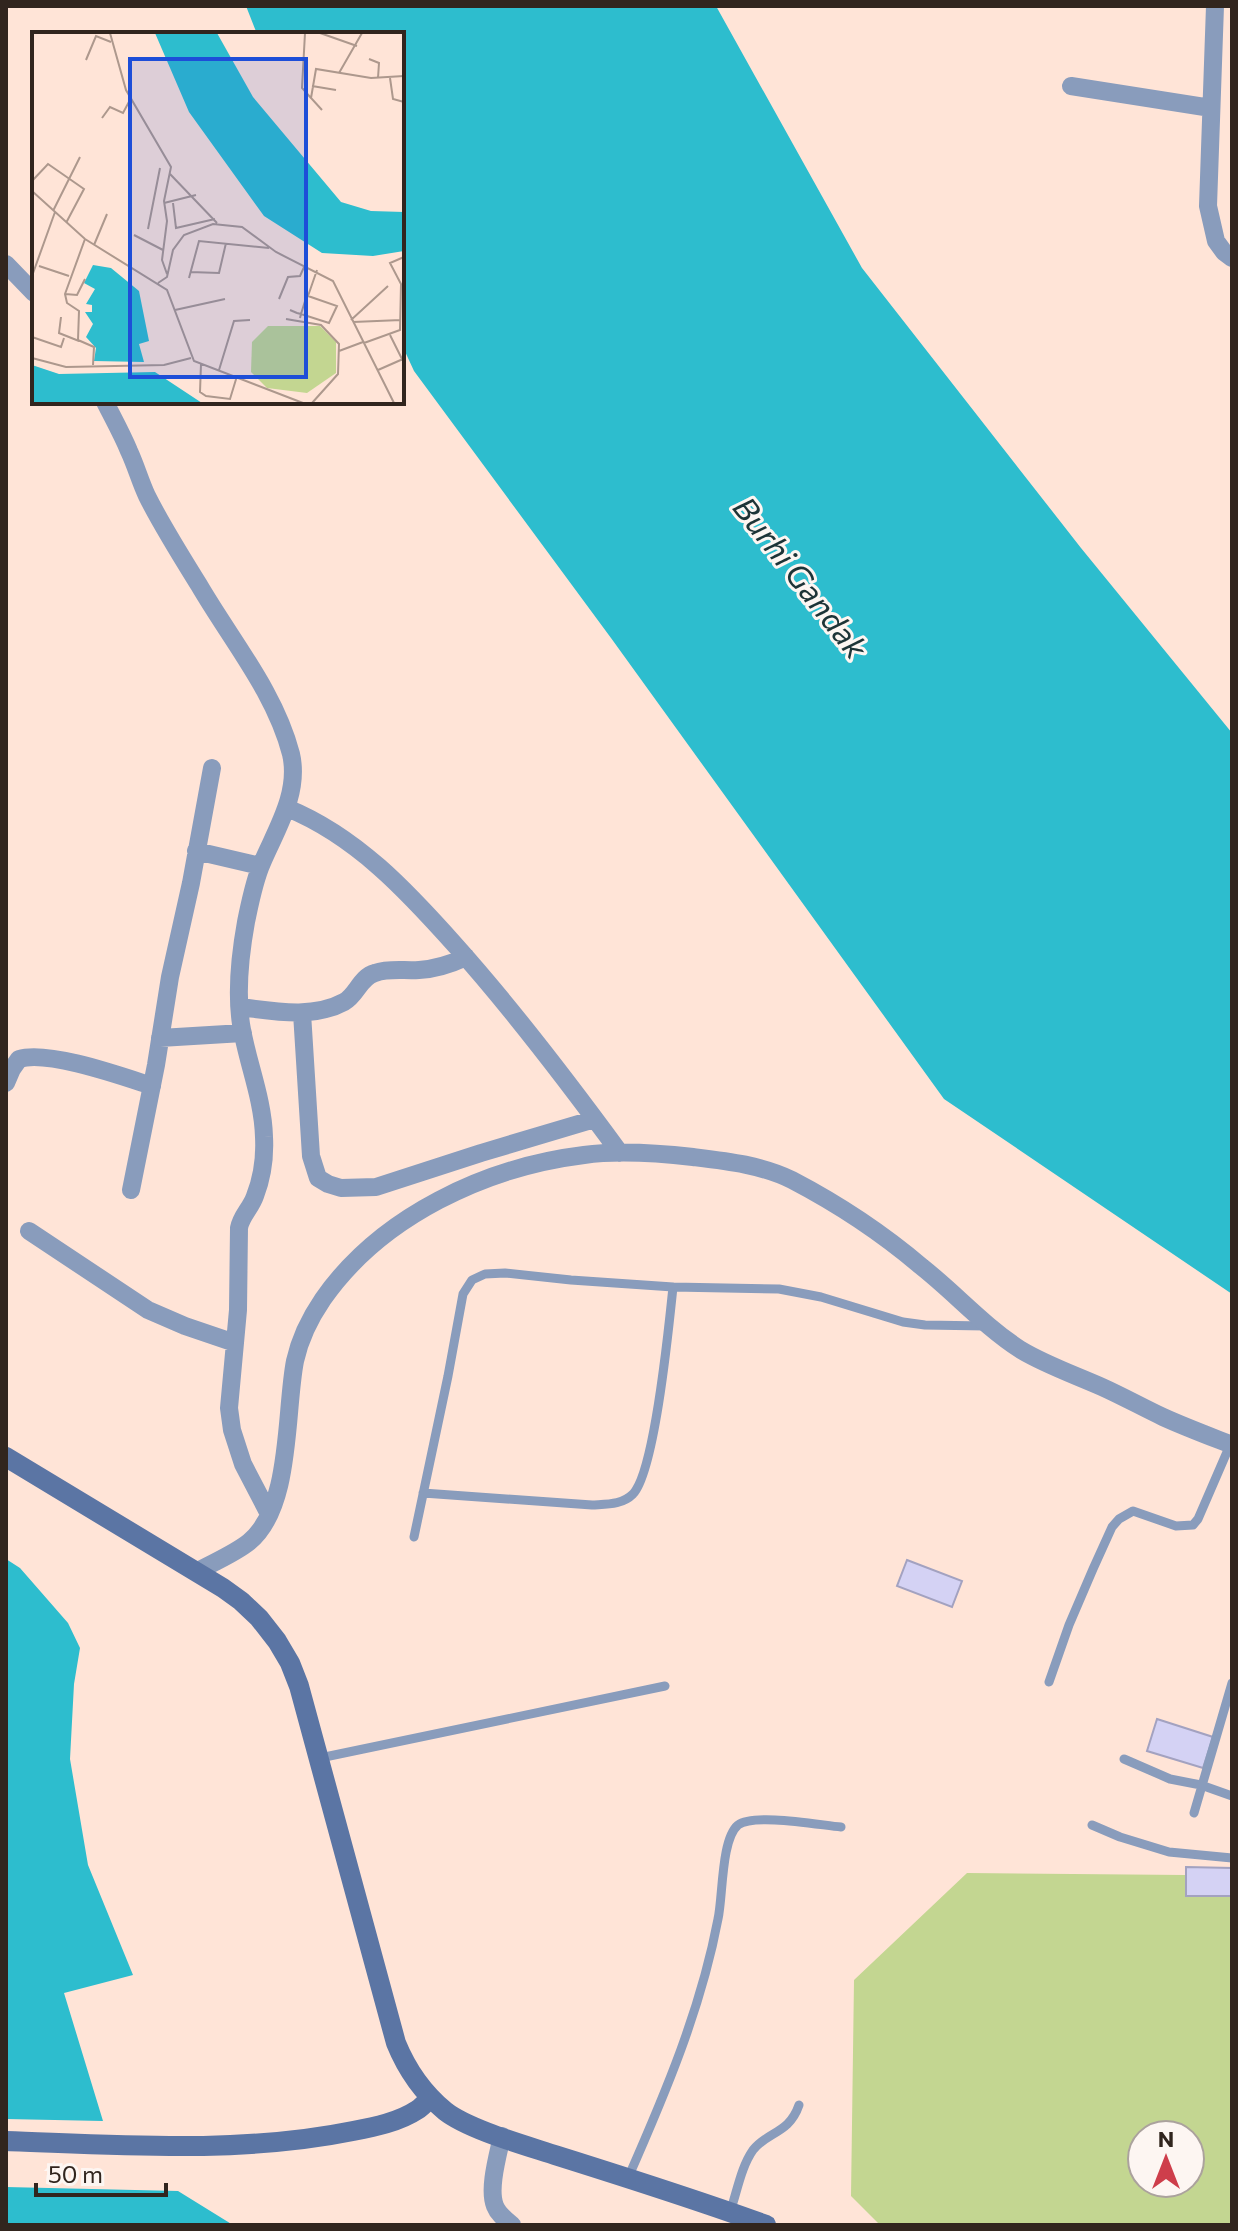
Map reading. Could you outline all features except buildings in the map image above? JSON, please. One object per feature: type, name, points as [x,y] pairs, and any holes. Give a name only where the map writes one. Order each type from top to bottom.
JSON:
[{"type":"street","points":[[1215,6],[1208,206],[1216,241],[1232,258]]},
{"type":"street","points":[[1071,86],[1211,108]]},
{"type":"street","points":[[9,272],[32,291]]},
{"type":"street","points":[[106,404],[160,518],[275,710],[292,759],[287,808],[260,866],[247,920],[239,994],[243,1033],[257,1085],[264,1137],[256,1196],[239,1228],[238,1310],[229,1408],[232,1430],[243,1464],[269,1514]]},
{"type":"street","points":[[131,1190],[212,768]]},
{"type":"street","points":[[287,808],[312,818],[354,845],[428,914],[539,1044],[620,1153]]},
{"type":"street","points":[[196,851],[260,866]]},
{"type":"street","points":[[240,1007],[302,1013],[327,1008],[346,1001],[369,975],[378,971],[432,969],[466,957]]},
{"type":"street","points":[[302,1013],[311,1156],[318,1178],[328,1184],[341,1188],[376,1187],[595,1119]]},
{"type":"street","points":[[160,1038],[243,1033]]},
{"type":"street","points":[[6,1083],[19,1059],[32,1057],[54,1059],[152,1086]]},
{"type":"street","points":[[196,1572],[250,1541],[263,1527],[282,1473],[296,1358],[302,1337],[312,1315],[340,1276],[384,1235],[439,1201],[527,1166],[587,1154],[671,1155],[721,1160],[755,1167],[788,1179],[884,1236],[989,1327],[1025,1352],[1231,1445]]},
{"type":"street","points":[[29,1231],[148,1310],[235,1343]]},
{"type":"street","points":[[6,1457],[241,1601],[277,1641],[299,1686],[396,2043],[411,2073],[430,2098],[448,2113],[502,2136],[759,2224]]},
{"type":"street","points":[[6,2141],[211,2145],[326,2136],[393,2121],[417,2110],[430,2098]]},
{"type":"street","points":[[502,2136],[494,2205],[512,2225]]},
{"type":"lane","points":[[414,1537],[463,1294],[472,1280],[485,1274],[799,1292],[903,1322],[989,1327]]},
{"type":"lane","points":[[423,1493],[592,1505],[612,1504],[625,1500],[635,1492],[643,1474],[660,1392],[673,1287]]},
{"type":"lane","points":[[1049,1682],[1069,1625],[1112,1527],[1125,1514],[1133,1511],[1176,1526],[1193,1525],[1231,1445]]},
{"type":"lane","points":[[1194,1813],[1232,1683]]},
{"type":"lane","points":[[320,1758],[665,1686]]},
{"type":"lane","points":[[1124,1759],[1170,1779],[1201,1785],[1232,1796]]},
{"type":"lane","points":[[628,2178],[661,2102],[703,1987],[719,1916],[731,1834],[736,1826],[754,1819],[841,1827]]},
{"type":"lane","points":[[1092,1825],[1169,1852],[1232,1858]]},
{"type":"lane","points":[[730,2212],[754,2149],[789,2123],[799,2105]]},
{"type":"green space","points":[[1186,1867],[1232,1868],[1232,2225],[880,2225],[851,2196],[854,1980],[967,1873],[1185,1875]]},
{"type":"water","name":"Burhi Gandak","points":[[246,6],[716,6],[862,268],[1081,548],[1232,733],[1232,1294],[944,1099],[414,371],[404,349],[404,32],[256,32]]},
{"type":"water","points":[[6,1559],[20,1568],[68,1623],[80,1648],[74,1684],[70,1759],[88,1865],[133,1975],[64,1993],[103,2121],[6,2119]]},
{"type":"water","points":[[6,2187],[178,2191],[233,2225],[6,2225]]}]
